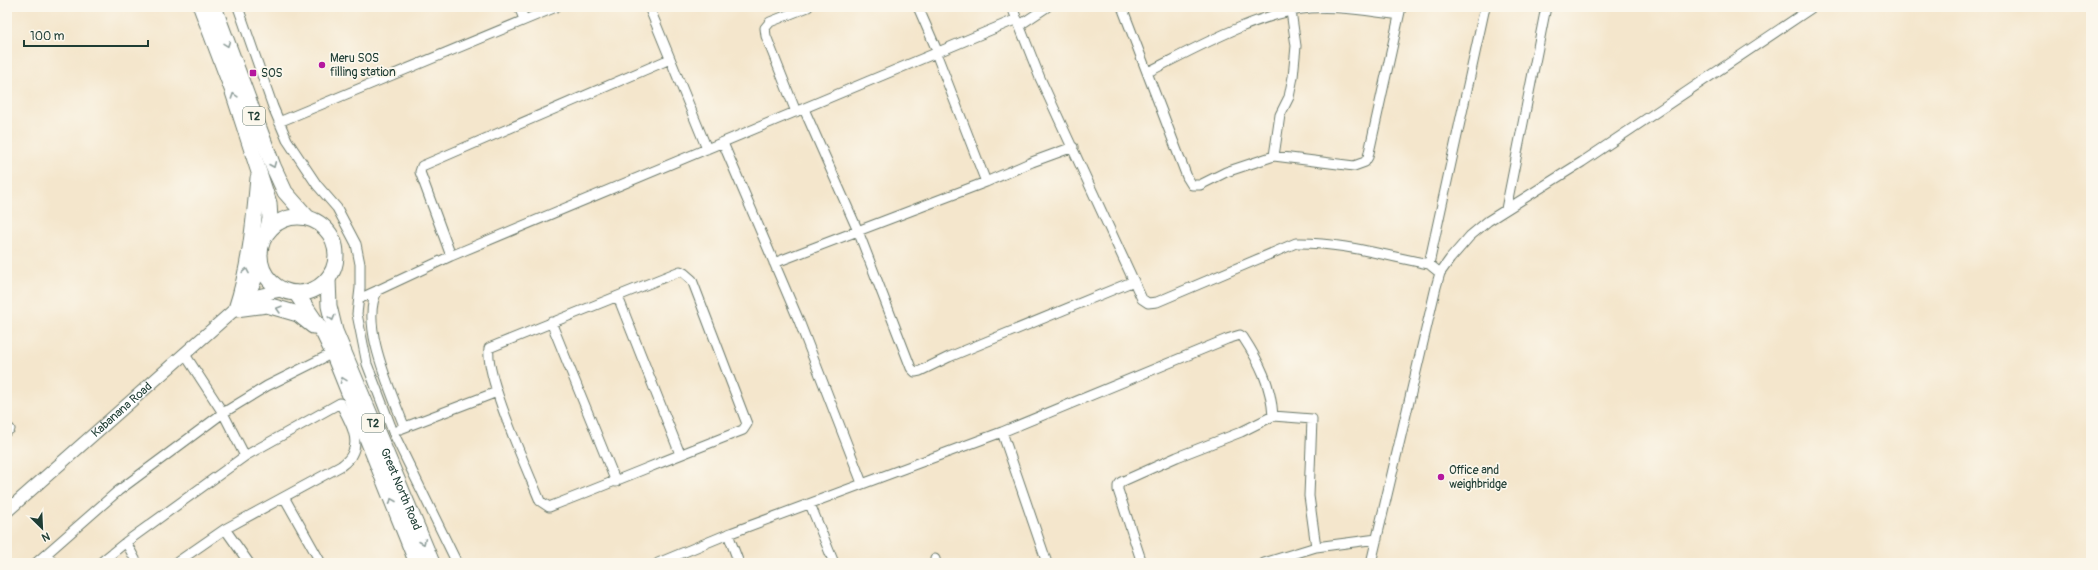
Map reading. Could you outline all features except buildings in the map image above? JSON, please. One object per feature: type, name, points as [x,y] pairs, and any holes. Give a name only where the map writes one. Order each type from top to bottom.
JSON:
[{"type":"main road","name":"T2","points":[[201,7],[232,89],[258,173],[269,202],[270,219],[260,249],[260,259],[268,278],[290,292]]},
{"type":"main road","name":"T2","points":[[214,7],[273,166],[285,192],[307,217],[318,222],[326,230],[334,245],[335,263],[328,279]]},
{"type":"main road","points":[[258,173],[245,275],[239,306],[268,305],[298,314],[324,334]]},
{"type":"main road","points":[[267,231],[276,222],[288,217],[307,217]]},
{"type":"main road","points":[[290,292],[316,289],[328,279]]},
{"type":"main road","name":"Great North Road","points":[[328,279],[329,306],[335,330],[432,563]]},
{"type":"main road","name":"Great North Road","points":[[290,292],[324,334],[333,353],[417,563]]},
{"type":"street","points":[[238,7],[279,122],[299,161],[337,208],[356,244],[360,264],[357,314],[367,364],[393,432],[457,563]]},
{"type":"street","points":[[519,7],[524,19]]},
{"type":"street","points":[[279,122],[556,7]]},
{"type":"street","points":[[648,7],[707,149]]},
{"type":"street","points":[[808,7],[770,22],[765,28],[766,36],[800,111],[858,231],[911,368],[915,372],[1134,280]]},
{"type":"street","points":[[918,7],[986,182]]},
{"type":"street","points":[[1012,7],[1040,78],[1142,299],[1148,302],[1157,302],[1296,244],[1316,243],[1339,246],[1429,264],[1440,273]]},
{"type":"street","points":[[359,298],[451,256],[937,53],[1019,22],[1047,7]]},
{"type":"street","points":[[1122,7],[1187,177],[1192,185],[1200,185],[1226,172],[1274,156],[1354,166],[1364,162],[1368,157],[1400,11],[1335,8],[1311,8],[1291,11],[1187,50],[1148,72]]},
{"type":"street","points":[[1429,264],[1485,7]]},
{"type":"street","points":[[1506,209],[1546,7]]},
{"type":"street","points":[[1371,563],[1440,273],[1470,236],[1506,209],[1582,162],[1813,7]]},
{"type":"street","points":[[1274,156],[1280,115],[1289,97],[1293,77],[1296,46],[1291,11]]},
{"type":"street","points":[[451,256],[420,172],[422,166],[670,59]]},
{"type":"street","points":[[723,143],[774,262],[862,484]]},
{"type":"street","points":[[774,262],[986,182],[1032,162],[1073,147]]},
{"type":"street","points":[[239,306],[252,290],[258,275],[260,259]]},
{"type":"street","points":[[680,272],[684,273],[692,280],[747,424],[744,430],[680,454],[616,482],[549,507],[542,504],[497,392],[489,361],[489,348],[551,322],[680,272]]},
{"type":"street","points":[[378,290],[375,294],[372,314],[377,354],[404,426]]},
{"type":"street","points":[[239,306],[255,296],[290,292]]},
{"type":"street","points":[[618,297],[680,454]]},
{"type":"street","name":"Kabanana Road","points":[[7,511],[239,306]]},
{"type":"street","points":[[551,322],[616,482]]},
{"type":"street","points":[[658,563],[728,534],[1002,432],[1227,339],[1240,335],[1243,337],[1259,361],[1268,382],[1273,416]]},
{"type":"street","points":[[184,353],[223,413],[245,456]]},
{"type":"street","points":[[36,563],[118,491],[223,413],[267,386],[333,353]]},
{"type":"street","points":[[393,432],[404,426],[497,392]]},
{"type":"street","points":[[100,563],[126,542],[245,456],[340,402],[353,431],[354,445],[352,454],[341,466],[225,529],[176,563]]},
{"type":"street","points":[[1142,563],[1118,490],[1118,486],[1121,482],[1177,457],[1242,432],[1273,416],[1312,419],[1309,496],[1316,547]]},
{"type":"street","points":[[1002,432],[1047,563]]},
{"type":"street","points":[[284,497],[321,563]]},
{"type":"street","points":[[810,504],[834,563]]},
{"type":"street","points":[[225,529],[249,563]]},
{"type":"street","points":[[728,534],[739,563]]},
{"type":"street","points":[[1264,563],[1316,547],[1377,539]]},
{"type":"street","points":[[126,542],[137,563]]},
{"type":"street","points":[[46,554],[53,563]]},
{"type":"place","name":"Meru SOS filling station","points":[[322,65]]},
{"type":"place","name":"SOS","points":[[253,73]]},
{"type":"place","name":"Office and weighbridge","points":[[1441,477]]}]
